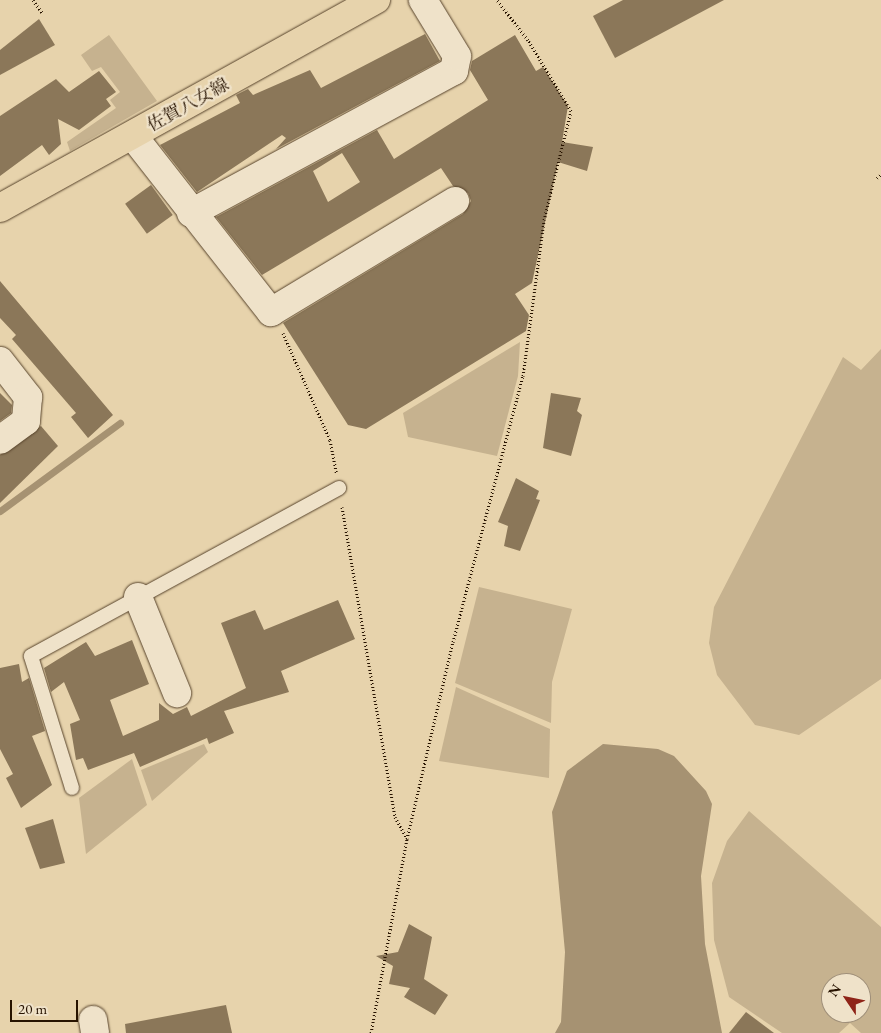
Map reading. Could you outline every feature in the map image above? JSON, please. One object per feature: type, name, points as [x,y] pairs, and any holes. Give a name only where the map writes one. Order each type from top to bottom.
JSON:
[{"type":"main road","name":"佐賀八女線","points":[[0,208],[376,0]]},
{"type":"street","points":[[191,213],[454,71],[457,56],[423,0]]},
{"type":"street","points":[[133,136],[191,213],[271,312],[455,201]]},
{"type":"street","points":[[0,362],[28,397],[26,421],[0,440]]},
{"type":"street","points":[[138,597],[177,693]]},
{"type":"lane","points":[[72,788],[31,656],[339,488]]},
{"type":"path","points":[[33,0],[43,14]]},
{"type":"path","points":[[371,1033],[407,839],[453,642],[523,376],[544,220],[572,111],[528,40],[497,0]]},
{"type":"path","points":[[876,178],[881,174]]},
{"type":"path","points":[[271,312],[330,440],[395,817],[407,839]]},
{"type":"shaded area","points":[[109,35],[157,101],[70,151],[67,142],[116,108],[110,100],[120,92],[101,67],[92,71],[81,55]]},
{"type":"shaded area","points":[[520,342],[518,376],[497,456],[408,437],[403,413]]},
{"type":"shaded area","points":[[881,349],[881,679],[799,735],[755,725],[717,675],[709,643],[714,607],[843,357],[861,370]]},
{"type":"shaded area","points":[[479,587],[572,609],[552,682],[551,723],[455,683]]},
{"type":"shaded area","points":[[456,687],[550,729],[549,778],[439,761]]},
{"type":"shaded area","points":[[204,744],[208,752],[152,801],[141,770]]},
{"type":"shaded area","points":[[603,744],[658,749],[674,756],[706,791],[712,804],[701,876],[705,944],[722,1033],[555,1033],[561,1022],[565,952],[552,812],[567,771]]},
{"type":"shaded area","points":[[132,759],[147,805],[86,854],[79,798]]},
{"type":"shaded area","points":[[749,811],[881,927],[881,1033],[861,1033],[850,1023],[839,1033],[782,1033],[729,997],[714,940],[712,883],[727,841]]},
{"type":"building","points":[[623,0],[724,0],[615,58],[593,16]]},
{"type":"building","points":[[39,19],[55,45],[0,75],[0,50]]},
{"type":"building","points":[[425,34],[440,61],[276,149],[286,138],[282,135],[197,192],[160,145],[240,103],[236,95],[248,89],[253,95],[310,70],[321,88]]},
{"type":"building","points":[[515,35],[536,71],[543,67],[568,106],[562,142],[593,147],[587,171],[558,162],[532,283],[515,294],[529,315],[526,331],[366,429],[348,425],[283,323],[463,214],[471,201],[468,193],[453,186],[441,168],[262,275],[216,217],[377,130],[394,159],[488,100],[470,70],[472,61]],"holes":[[[342,153],[360,182],[328,202],[313,171]]]},
{"type":"building","points":[[99,71],[116,92],[106,99],[111,106],[79,130],[58,119],[61,144],[49,155],[42,145],[0,176],[0,116],[56,79],[69,92]]},
{"type":"building","points":[[151,185],[173,215],[147,234],[125,204]]},
{"type":"building","points":[[0,281],[113,415],[88,438],[71,417],[76,413],[12,339],[16,335],[0,318]]},
{"type":"building","points":[[0,393],[12,405],[11,413],[0,421]]},
{"type":"building","points":[[551,393],[581,398],[577,411],[582,415],[571,456],[543,448]]},
{"type":"building","points":[[41,426],[58,446],[0,503],[0,455]]},
{"type":"building","points":[[516,478],[539,491],[536,499],[540,500],[520,551],[504,546],[508,526],[498,522]]},
{"type":"building","points":[[338,600],[355,639],[281,671],[289,692],[224,711],[234,733],[209,744],[207,738],[140,767],[134,753],[88,770],[83,758],[76,760],[70,724],[80,720],[64,682],[51,692],[44,668],[86,642],[95,656],[132,640],[149,684],[110,700],[123,736],[159,720],[159,703],[173,714],[187,707],[191,716],[246,688],[221,623],[255,610],[264,630]]},
{"type":"building","points":[[19,664],[22,682],[29,678],[45,731],[32,736],[52,785],[21,808],[6,778],[13,774],[0,749],[0,668]]},
{"type":"building","points":[[53,819],[65,863],[40,869],[25,828]]},
{"type":"building","points":[[409,924],[432,937],[424,979],[448,995],[435,1015],[404,997],[410,988],[389,984],[393,966],[376,956],[398,952]]},
{"type":"building","points":[[226,1005],[232,1033],[126,1033],[125,1024]]},
{"type":"building","points":[[746,1012],[774,1033],[729,1033]]},
{"type":"waterway","points":[[0,511],[120,423]]}]
